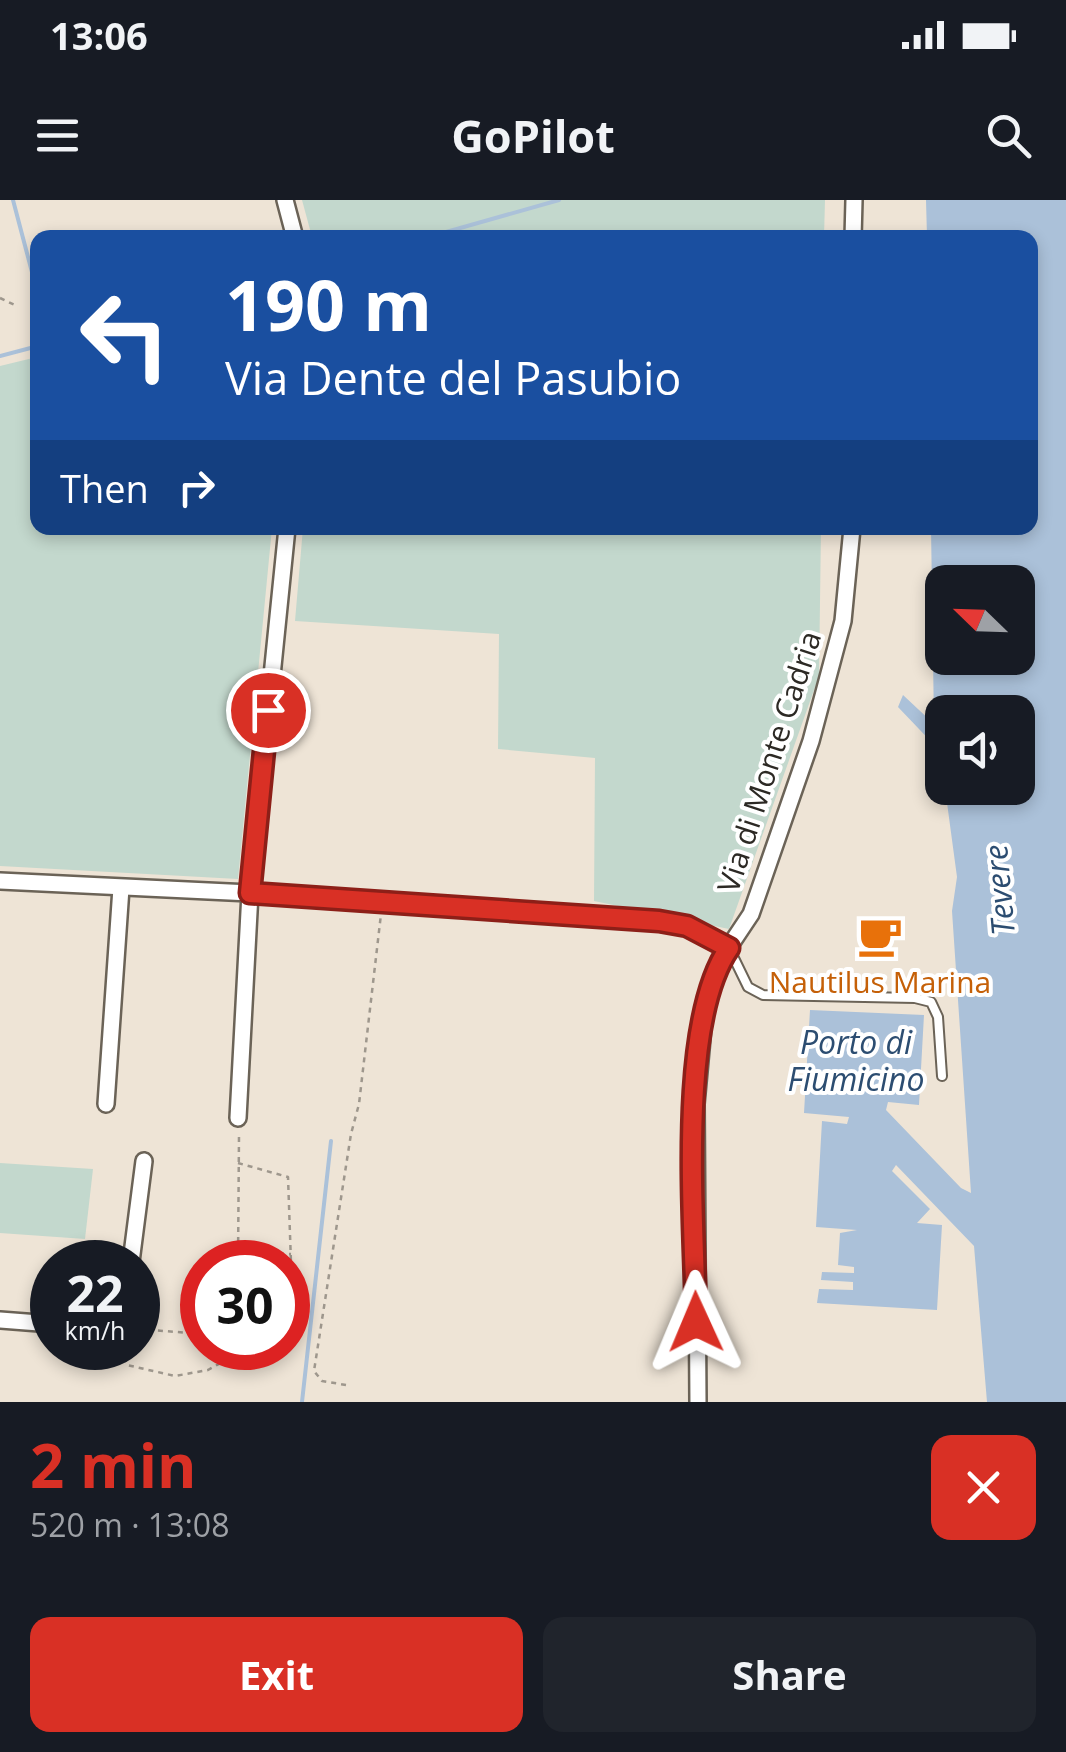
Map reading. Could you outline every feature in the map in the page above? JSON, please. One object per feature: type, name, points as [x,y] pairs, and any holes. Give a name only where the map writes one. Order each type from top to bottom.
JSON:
[{"type":"street","points":[[285,200],[292,230]]},
{"type":"street","points":[[853,230],[854,200]]},
{"type":"street","points":[[238,1118],[250,893],[286,535]]},
{"type":"street","name":"Via di Monte Cadria","points":[[698,1402],[697,1072],[705,1006],[729,948],[755,904],[816,726],[843,621],[851,535]]},
{"type":"street","points":[[0,881],[250,893],[659,921],[687,926],[729,948]]},
{"type":"street","points":[[106,1104],[120,888]]},
{"type":"street","points":[[134,1240],[144,1161]]},
{"type":"street","points":[[0,1320],[30,1322]]},
{"type":"lane","points":[[729,948],[739,962],[745,983],[762,995],[916,998],[932,1002],[938,1017],[942,1076]]},
{"type":"path","points":[[0,298],[17,306]]},
{"type":"path","points":[[346,1385],[322,1381],[314,1372],[359,1104],[382,904]]},
{"type":"path","points":[[238,1240],[240,1136]]},
{"type":"path","points":[[238,1163],[288,1177],[290,1240]]},
{"type":"path","points":[[149,1370],[175,1376],[208,1370]]},
{"type":"green space","points":[[302,200],[825,200],[824,230],[310,230]]},
{"type":"green space","points":[[30,359],[30,535],[271,535],[238,879],[0,866],[0,366]]},
{"type":"green space","points":[[302,535],[821,535],[819,676],[729,929],[594,901],[595,758],[498,749],[499,634],[295,621]]},
{"type":"green space","points":[[0,1163],[93,1169],[85,1239],[0,1233]]},
{"type":"water","points":[[926,200],[1066,200],[1066,1402],[987,1402],[974,1246],[896,1165],[892,1171],[930,1209],[917,1223],[942,1225],[937,1310],[817,1303],[819,1289],[853,1290],[853,1282],[821,1280],[822,1272],[854,1273],[854,1267],[838,1265],[840,1233],[857,1230],[816,1227],[822,1121],[847,1124],[849,1117],[804,1113],[810,1010],[924,1015],[919,1105],[888,1102],[886,1110],[961,1188],[971,1193],[952,911],[957,877],[947,805],[1035,805],[1035,695],[934,695],[933,675],[1035,675],[1035,565],[932,565],[931,535],[1038,535],[1038,230],[927,230]]},
{"type":"water","points":[[903,695],[925,716],[925,735],[898,707]]},
{"type":"waterway","points":[[13,200],[30,265]]},
{"type":"waterway","points":[[453,230],[559,200]]},
{"type":"waterway","points":[[0,356],[30,348]]},
{"type":"waterway","points":[[302,1402],[331,1141]]},
{"type":"place","name":"Nautilus Marina","points":[[880,936]]},
{"type":"route","points":[[268,710],[250,893],[659,921],[687,926],[729,948],[710,987],[699,1050],[694,1203],[696,1322]]},
{"type":"water label","name":"Tevere","points":[[1000,890]]},
{"type":"water label","name":"Porto di Fiumicino","points":[[856,1062]]}]
